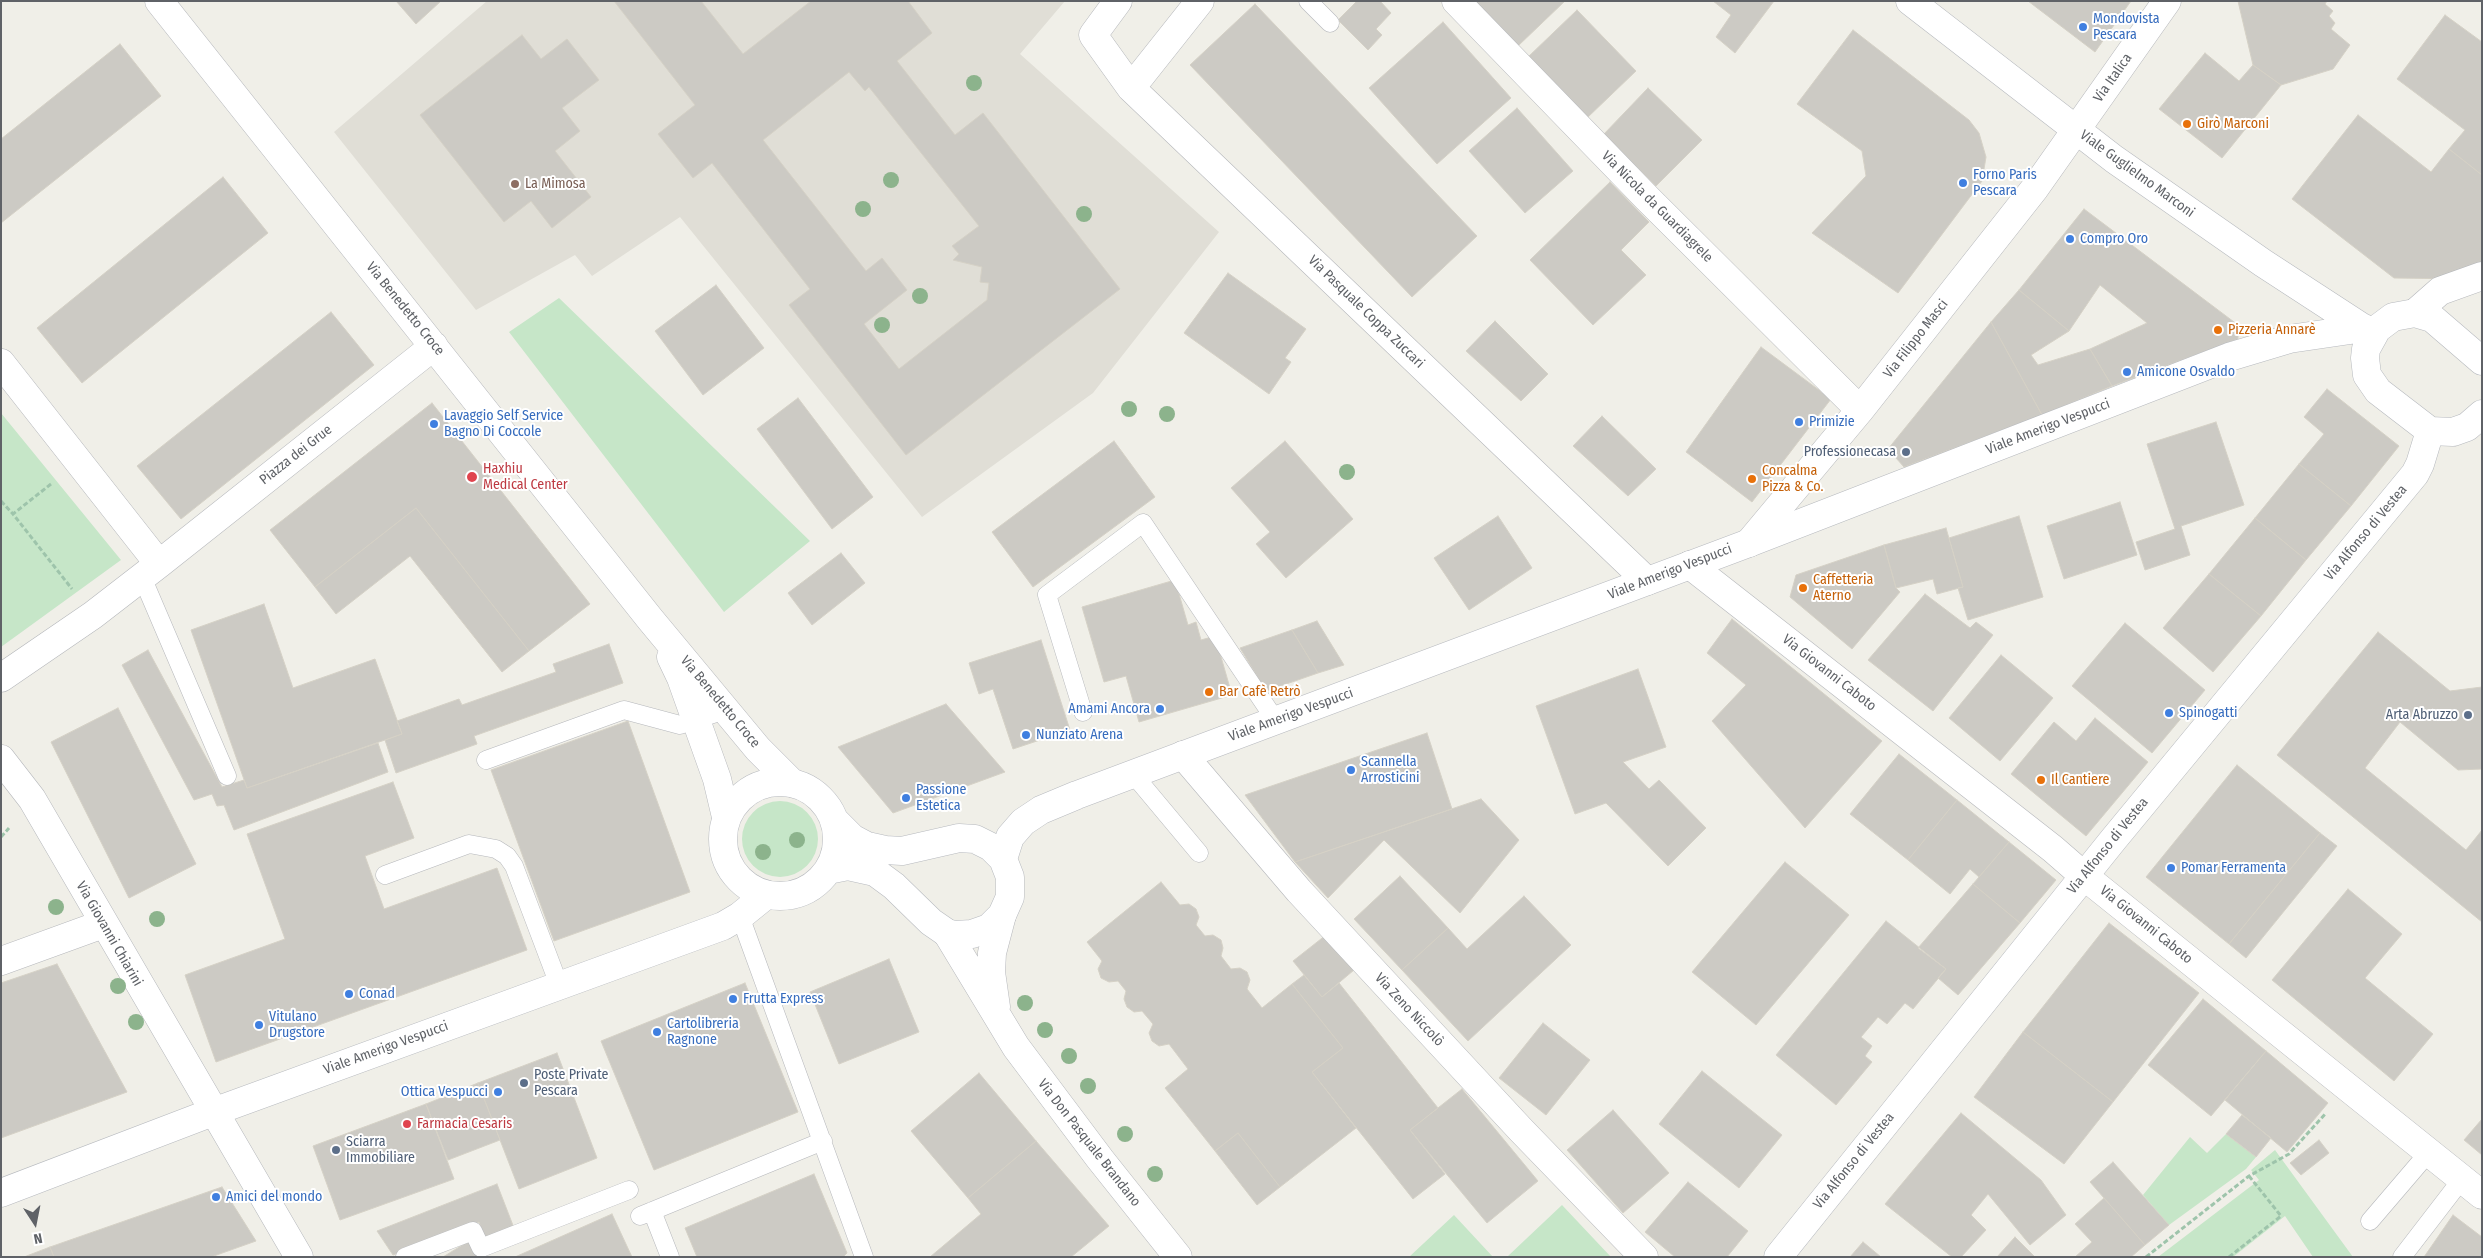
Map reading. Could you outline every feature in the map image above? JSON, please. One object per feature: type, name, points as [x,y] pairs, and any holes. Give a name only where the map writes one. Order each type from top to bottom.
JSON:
[{"type":"street","name":"Via Benedetto Croce","points":[[159,1],[650,619],[758,748],[792,783]]},
{"type":"street","name":"Via Pasquale Coppa Zuccari","points":[[1118,1],[1093,34],[1131,88],[1647,581]]},
{"type":"street","points":[[1131,88],[1200,1]]},
{"type":"street","name":"Via Nicola da Guardiagrele","points":[[1456,1],[1647,198],[1860,410]]},
{"type":"street","name":"Viale Guglielmo Marconi","points":[[1910,1],[2076,130],[2263,264],[2368,331]]},
{"type":"street","name":"Via Italica","points":[[2076,130],[2167,1]]},
{"type":"street","name":"Via Filippo Masci","points":[[1749,542],[1860,410],[2035,188],[2076,130]]},
{"type":"street","points":[[2415,313],[2440,291],[2482,276]]},
{"type":"street","points":[[2482,361],[2432,318],[2415,313],[2392,317],[2368,331],[2365,358],[2369,378],[2378,391],[2430,431],[2453,432],[2467,427],[2482,414]]},
{"type":"street","name":"Viale Amerigo Vespucci","points":[[1003,859],[1010,837],[1023,822],[1040,810],[1690,565],[2238,354],[2290,339],[2368,331]]},
{"type":"street","name":"Piazza dei Grue","points":[[1,678],[93,615],[151,571],[434,346]]},
{"type":"street","points":[[1,363],[79,463],[151,571]]},
{"type":"street","name":"Via Alfonso di Vestea","points":[[1778,1257],[2084,876],[2414,474],[2420,464],[2430,431]]},
{"type":"street","name":"Via Giovanni Caboto","points":[[1690,565],[2046,843],[2084,876],[2472,1187]]},
{"type":"street","name":"Via Benedetto Croce","points":[[650,619],[681,678],[717,779],[726,817]]},
{"type":"street","name":"Via Zeno Niccolò","points":[[1183,755],[1299,891],[1521,1130],[1644,1257]]},
{"type":"street","name":"Via Giovanni Chiarini","points":[[1,759],[32,799],[103,924],[299,1257]]},
{"type":"street","points":[[828,870],[848,866],[875,872],[894,886],[931,922],[947,933],[964,935],[981,932],[989,928],[1002,915],[1007,907],[1011,887],[1010,877],[1003,859],[991,847],[975,839],[958,838],[902,851],[867,846],[852,838],[834,820],[822,800],[804,787],[779,781],[753,788],[733,805],[726,817],[722,841],[728,865],[744,884],[766,895],[789,896],[801,892],[820,879],[828,870],[836,851],[837,835],[834,820]]},
{"type":"street","name":"Viale Amerigo Vespucci","points":[[1,1193],[213,1112],[723,926],[740,916],[766,895]]},
{"type":"street","name":"Via Don Pasquale Brandano","points":[[1002,915],[995,935],[991,972],[994,1000],[1003,1028]]},
{"type":"street","points":[[1,961],[103,924]]},
{"type":"street","name":"Via Don Pasquale Brandano","points":[[947,933],[1003,1028],[1100,1159],[1178,1257]]},
{"type":"lane","points":[[1308,1],[1330,23]]},
{"type":"lane","points":[[1083,712],[1046,595],[1143,524],[1276,721]]},
{"type":"lane","points":[[151,571],[227,776]]},
{"type":"lane","points":[[486,760],[624,710],[680,725],[726,710]]},
{"type":"lane","points":[[1134,774],[1199,853]]},
{"type":"lane","points":[[385,875],[469,844],[496,849],[514,866],[559,985]]},
{"type":"lane","points":[[740,916],[864,1257]]},
{"type":"lane","points":[[670,1257],[646,1214],[823,1141]]},
{"type":"lane","points":[[2370,1221],[2429,1152]]},
{"type":"lane","points":[[2402,1257],[2472,1187]]},
{"type":"lane","points":[[405,1257],[474,1231],[481,1248],[629,1190]]},
{"type":"path","points":[[13,514],[79,463]]},
{"type":"path","points":[[1,501],[93,615]]},
{"type":"path","points":[[2146,1257],[2249,1176],[2289,1154],[2327,1112]]},
{"type":"path","points":[[2229,1257],[2281,1216],[2249,1176]]},
{"type":"shaded area","points":[[487,1],[1065,1],[1020,54],[1219,232],[1093,393],[922,517],[680,217],[592,276],[575,255],[476,310],[334,132]]},
{"type":"green space","points":[[559,298],[810,541],[724,612],[509,332]]},
{"type":"green space","points":[[1,413],[121,560],[1,647]]},
{"type":"green space","points":[[780,801],[795,804],[807,812],[815,824],[818,839],[815,854],[807,866],[795,874],[780,877],[765,874],[753,866],[745,854],[742,839],[745,824],[753,812],[765,804]]},
{"type":"green space","points":[[2226,1134],[2256,1157],[2246,1169],[2169,1225],[2143,1195],[2190,1137],[2207,1153]]},
{"type":"green space","points":[[2275,1150],[2353,1257],[2313,1257],[2285,1216],[2233,1257],[2158,1257],[2259,1180],[2251,1170]]},
{"type":"green space","points":[[1562,1205],[1611,1257],[1508,1257],[1508,1256]]},
{"type":"green space","points":[[1454,1215],[1493,1257],[1409,1257]]},
{"type":"building","points":[[396,1],[441,1],[416,24]]},
{"type":"building","points":[[614,1],[701,1],[743,54],[811,1],[908,1],[932,33],[897,61],[955,135],[983,113],[1120,289],[906,455],[789,305],[810,289],[712,163],[693,178],[658,134],[695,105]],"holes":[[[849,72],[865,91],[869,87],[979,226],[952,246],[959,254],[953,260],[982,267],[980,282],[989,283],[987,300],[899,369],[864,324],[907,290],[882,258],[866,271],[763,140]]]},
{"type":"building","points":[[1357,1],[1380,1],[1391,13],[1376,29],[1382,35],[1368,50],[1338,20]]},
{"type":"building","points":[[1475,1],[1565,1],[1518,46]]},
{"type":"building","points":[[1713,1],[1774,1],[1735,53],[1716,37],[1731,15]]},
{"type":"building","points":[[2028,1],[2131,1],[2095,52]]},
{"type":"building","points":[[2238,1],[2327,1],[2325,4],[2333,11],[2329,16],[2335,23],[2331,29],[2350,45],[2333,69],[2281,85],[2253,65]]},
{"type":"building","points":[[1255,4],[1477,236],[1412,297],[1190,65]]},
{"type":"building","points":[[1577,10],[1636,71],[1587,118],[1528,57]]},
{"type":"building","points":[[2445,15],[2482,42],[2482,175],[2449,149],[2465,130],[2397,79]]},
{"type":"building","points":[[1443,22],[1511,98],[1437,164],[1369,88]]},
{"type":"building","points":[[1853,30],[1969,120],[1979,133],[1986,157],[1982,181],[1898,293],[1812,233],[1866,176],[1862,151],[1797,104]]},
{"type":"building","points":[[522,35],[541,59],[567,39],[599,80],[562,108],[580,131],[555,151],[591,197],[552,228],[531,201],[504,222],[420,115]]},
{"type":"building","points":[[120,44],[161,96],[1,223],[1,139]]},
{"type":"building","points":[[2205,53],[2239,81],[2253,65],[2281,85],[2222,158],[2159,109]]},
{"type":"building","points":[[1648,88],[1702,140],[1656,186],[1603,135]]},
{"type":"building","points":[[1517,108],[1573,171],[1525,213],[1469,151]]},
{"type":"building","points":[[2358,115],[2431,172],[2449,149],[2482,175],[2482,261],[2467,279],[2394,278],[2292,199]]},
{"type":"building","points":[[223,177],[268,233],[82,383],[37,328]]},
{"type":"building","points":[[1610,182],[1649,222],[1621,250],[1646,275],[1593,325],[1530,260]]},
{"type":"building","points":[[2084,209],[2238,325],[2238,339],[2112,386],[2090,349],[2147,323],[2100,285],[2069,331],[2019,290]]},
{"type":"building","points":[[1228,273],[1306,329],[1285,358],[1291,362],[1269,394],[1184,333]]},
{"type":"building","points":[[716,285],[764,348],[703,395],[655,331]]},
{"type":"building","points":[[2019,290],[2069,331],[2031,355],[2038,365],[2090,349],[2112,386],[2042,415],[1991,322]]},
{"type":"building","points":[[331,312],[374,365],[181,519],[137,466]]},
{"type":"building","points":[[1495,321],[1548,374],[1521,401],[1466,351]]},
{"type":"building","points":[[1991,322],[2042,415],[1904,467],[1888,449]]},
{"type":"building","points":[[1761,347],[1831,399],[1752,502],[1686,452]]},
{"type":"building","points":[[2327,389],[2399,446],[2351,506],[2299,464],[2324,434],[2304,417]]},
{"type":"building","points":[[798,398],[873,497],[832,529],[757,429]]},
{"type":"building","points":[[432,403],[590,604],[529,651],[416,508],[315,587],[270,530]]},
{"type":"building","points":[[1602,416],[1656,469],[1628,496],[1573,446]]},
{"type":"building","points":[[2216,422],[2244,505],[2181,526],[2190,555],[2145,570],[2136,542],[2175,529],[2147,444]]},
{"type":"building","points":[[1114,441],[1155,497],[1033,587],[992,532]]},
{"type":"building","points":[[1285,441],[1353,519],[1286,578],[1256,544],[1270,532],[1231,488]]},
{"type":"building","points":[[2299,464],[2351,506],[2306,560],[2255,518]]},
{"type":"building","points":[[2120,502],[2137,555],[2064,579],[2047,526]]},
{"type":"building","points":[[416,508],[529,651],[502,672],[410,556],[336,614],[315,587]]},
{"type":"building","points":[[1498,516],[1532,568],[1469,610],[1434,558]]},
{"type":"building","points":[[2019,516],[2043,597],[1968,620],[1958,588],[1963,587],[1949,538]]},
{"type":"building","points":[[2255,518],[2306,560],[2261,616],[2209,574]]},
{"type":"building","points":[[1946,528],[1963,587],[1937,594],[1933,579],[1896,588],[1884,545]]},
{"type":"building","points":[[1884,545],[1896,588],[1900,592],[1852,649],[1790,597],[1796,575]]},
{"type":"building","points":[[841,553],[865,583],[812,625],[788,593]]},
{"type":"building","points":[[2209,574],[2261,616],[2213,672],[2163,628]]},
{"type":"building","points":[[1175,580],[1188,625],[1196,622],[1201,640],[1215,636],[1232,695],[1139,722],[1126,676],[1104,682],[1082,607]]},
{"type":"building","points":[[1925,594],[1970,628],[1976,622],[1993,635],[1933,711],[1868,660]]},
{"type":"building","points":[[264,604],[293,688],[375,659],[402,734],[247,788],[191,630]]},
{"type":"building","points":[[1732,619],[1882,741],[1805,828],[1712,721],[1746,685],[1707,653]]},
{"type":"building","points":[[1317,621],[1344,665],[1318,673],[1292,630]]},
{"type":"building","points":[[2125,623],[2205,690],[2152,753],[2072,686]]},
{"type":"building","points":[[1292,630],[1318,673],[1266,691],[1240,648]]},
{"type":"building","points":[[2378,632],[2450,691],[2482,687],[2482,769],[2458,770],[2400,722],[2365,768],[2466,850],[2482,830],[2482,922],[2277,755]]},
{"type":"building","points":[[1041,640],[1070,730],[1013,749],[993,689],[979,694],[969,663]]},
{"type":"building","points":[[609,644],[623,683],[474,736],[477,744],[396,773],[385,740],[402,734],[397,721],[459,699],[462,705],[556,672],[553,664]]},
{"type":"building","points":[[148,650],[222,787],[244,780],[247,788],[378,743],[388,772],[234,830],[224,805],[217,806],[212,794],[194,800],[122,665]]},
{"type":"building","points":[[2001,655],[2053,698],[2000,761],[1949,718]]},
{"type":"building","points":[[1638,669],[1666,747],[1623,762],[1649,789],[1659,780],[1706,828],[1668,866],[1606,803],[1575,814],[1536,706]]},
{"type":"building","points":[[946,704],[1005,772],[893,813],[838,747]]},
{"type":"building","points":[[118,708],[196,864],[129,898],[51,742]]},
{"type":"building","points":[[2095,718],[2148,762],[2086,836],[2011,774],[2054,722],[2076,741]]},
{"type":"building","points":[[628,721],[690,892],[554,941],[491,770]]},
{"type":"building","points":[[1427,733],[1452,809],[1295,862],[1245,795]]},
{"type":"building","points":[[1899,754],[1957,800],[1908,860],[1850,814]]},
{"type":"building","points":[[2237,765],[2320,833],[2229,944],[2146,877]]},
{"type":"building","points":[[393,782],[414,838],[365,856],[384,909],[497,868],[527,950],[216,1062],[185,975],[285,939],[247,834]]},
{"type":"building","points":[[1481,799],[1519,840],[1460,913],[1384,840],[1328,898],[1295,862]]},
{"type":"building","points":[[1957,800],[2009,842],[1979,877],[1970,869],[1950,894],[1908,860]]},
{"type":"building","points":[[2320,833],[2337,846],[2246,958],[2229,944]]},
{"type":"building","points":[[2009,842],[2056,880],[2020,923],[1973,884]]},
{"type":"building","points":[[1785,862],[1849,915],[1756,1025],[1692,972]]},
{"type":"building","points":[[1400,876],[1448,928],[1402,970],[1354,919]]},
{"type":"building","points":[[1161,882],[1180,905],[1189,904],[1196,909],[1199,917],[1196,925],[1205,936],[1213,935],[1221,940],[1223,948],[1221,956],[1231,969],[1240,968],[1247,972],[1250,980],[1247,989],[1262,1008],[1292,984],[1343,1048],[1312,1072],[1356,1128],[1280,1187],[1238,1133],[1215,1151],[1165,1088],[1188,1069],[1169,1044],[1159,1046],[1152,1041],[1149,1033],[1153,1024],[1142,1011],[1134,1012],[1127,1007],[1124,999],[1126,991],[1118,981],[1109,982],[1101,978],[1098,969],[1102,961],[1087,942]]},
{"type":"building","points":[[1973,884],[2020,923],[1958,995],[1938,978],[1946,969],[1918,948]]},
{"type":"building","points":[[2348,889],[2402,934],[2365,978],[2433,1034],[2394,1081],[2272,980]]},
{"type":"building","points":[[1524,896],[1571,945],[1468,1041],[1402,970],[1448,928],[1467,949]]},
{"type":"building","points":[[1886,921],[1946,969],[1913,1009],[1905,1003],[1887,1024],[1878,1017],[1861,1037],[1872,1046],[1865,1056],[1872,1062],[1836,1105],[1776,1055]]},
{"type":"building","points":[[2109,923],[2199,993],[2113,1102],[2023,1032]]},
{"type":"building","points":[[1326,935],[1354,970],[1322,997],[1293,961]]},
{"type":"building","points":[[889,959],[919,1032],[839,1064],[810,992]]},
{"type":"building","points":[[57,964],[127,1092],[1,1138],[1,983]]},
{"type":"building","points":[[1304,975],[1322,997],[1339,983],[1438,1108],[1410,1130],[1445,1174],[1413,1199],[1312,1072],[1343,1048],[1292,984]]},
{"type":"building","points":[[745,983],[798,1112],[654,1170],[601,1041]]},
{"type":"building","points":[[2203,999],[2266,1051],[2211,1116],[2148,1065]]},
{"type":"building","points":[[1543,1023],[1590,1060],[1546,1115],[1499,1078]]},
{"type":"building","points":[[2023,1032],[2113,1102],[2064,1164],[1974,1097]]},
{"type":"building","points":[[2266,1051],[2328,1103],[2287,1152],[2225,1100]]},
{"type":"building","points":[[557,1053],[597,1158],[519,1189],[478,1083]]},
{"type":"building","points":[[1702,1071],[1782,1135],[1739,1188],[1659,1124]]},
{"type":"building","points":[[979,1073],[1036,1141],[968,1198],[911,1131]]},
{"type":"building","points":[[478,1083],[500,1140],[448,1160],[426,1104]]},
{"type":"building","points":[[1462,1089],[1538,1181],[1487,1223],[1410,1130]]},
{"type":"building","points":[[426,1104],[454,1179],[340,1220],[313,1146]]},
{"type":"building","points":[[1613,1110],[1669,1173],[1623,1213],[1567,1150]]},
{"type":"building","points":[[1961,1113],[2041,1180],[2066,1215],[2030,1245],[1988,1194],[1971,1215],[1986,1230],[1961,1257],[1952,1257],[1885,1204]]},
{"type":"building","points":[[2242,1115],[2271,1138],[2256,1157],[2226,1134]]},
{"type":"building","points":[[2482,1119],[2482,1155],[2464,1140]]},
{"type":"building","points":[[1238,1133],[1280,1187],[1257,1205],[1215,1151]]},
{"type":"building","points":[[2319,1140],[2329,1153],[2301,1175],[2290,1163]]},
{"type":"building","points":[[1036,1141],[1109,1226],[1071,1257],[930,1257],[981,1214],[968,1198]]},
{"type":"building","points":[[2113,1162],[2169,1225],[2145,1245],[2090,1182]]},
{"type":"building","points":[[814,1174],[847,1253],[843,1257],[697,1257],[685,1228]]},
{"type":"building","points":[[1688,1182],[1748,1231],[1727,1257],[1675,1257],[1645,1232]]},
{"type":"building","points":[[497,1184],[514,1228],[485,1239],[479,1222],[393,1255],[377,1231]]},
{"type":"building","points":[[222,1187],[256,1241],[211,1257],[54,1257],[50,1247]]},
{"type":"building","points":[[2104,1198],[2145,1245],[2131,1257],[2075,1257],[2092,1242],[2075,1224]]},
{"type":"building","points":[[612,1214],[632,1257],[515,1257]]},
{"type":"building","points":[[2453,1215],[2482,1237],[2482,1257],[2424,1257]]},
{"type":"building","points":[[2015,1237],[2035,1257],[1997,1257]]},
{"type":"building","points":[[469,1241],[478,1257],[443,1257]]},
{"type":"building","points":[[1863,1242],[1881,1257],[1850,1257]]},
{"type":"building","points":[[50,1247],[54,1257],[24,1257]]},
{"type":"place","name":"Mondovista Pescara","points":[[2083,27]]},
{"type":"place","name":"Girò Marconi","points":[[2187,124]]},
{"type":"place","name":"Forno Paris Pescara","points":[[1963,183]]},
{"type":"place","name":"La Mimosa","points":[[515,184]]},
{"type":"place","name":"Compro Oro","points":[[2070,239]]},
{"type":"place","name":"Pizzeria Annarè","points":[[2218,330]]},
{"type":"place","name":"Amicone Osvaldo","points":[[2127,372]]},
{"type":"place","name":"Primizie","points":[[1799,422]]},
{"type":"place","name":"Lavaggio Self Service Bagno Di Coccole","points":[[434,424]]},
{"type":"place","name":"Professionecasa","points":[[1906,452]]},
{"type":"place","name":"Haxhiu Medical Center","points":[[472,477]]},
{"type":"place","name":"Concalma Pizza & Co.","points":[[1752,479]]},
{"type":"place","name":"Caffetteria Aterno","points":[[1803,588]]},
{"type":"place","name":"Bar Cafè Retrò","points":[[1209,692]]},
{"type":"place","name":"Amami Ancora","points":[[1160,709]]},
{"type":"place","name":"Spinogatti","points":[[2169,713]]},
{"type":"place","name":"Arta Abruzzo","points":[[2468,715]]},
{"type":"place","name":"Nunziato Arena","points":[[1026,735]]},
{"type":"place","name":"Scannella Arrosticini","points":[[1351,770]]},
{"type":"place","name":"Il Cantiere","points":[[2041,780]]},
{"type":"place","name":"Passione Estetica","points":[[906,798]]},
{"type":"place","name":"Pomar Ferramenta","points":[[2171,868]]},
{"type":"place","name":"Conad","points":[[349,994]]},
{"type":"place","name":"Frutta Express","points":[[733,999]]},
{"type":"place","name":"Vitulano Drugstore","points":[[259,1025]]},
{"type":"place","name":"Cartolibreria Ragnone","points":[[657,1032]]},
{"type":"place","name":"Poste Private Pescara","points":[[524,1083]]},
{"type":"place","name":"Ottica Vespucci","points":[[498,1092]]},
{"type":"place","name":"Farmacia Cesaris","points":[[407,1124]]},
{"type":"place","name":"Sciarra Immobiliare","points":[[336,1150]]},
{"type":"place","name":"Amici del mondo","points":[[216,1197]]}]
